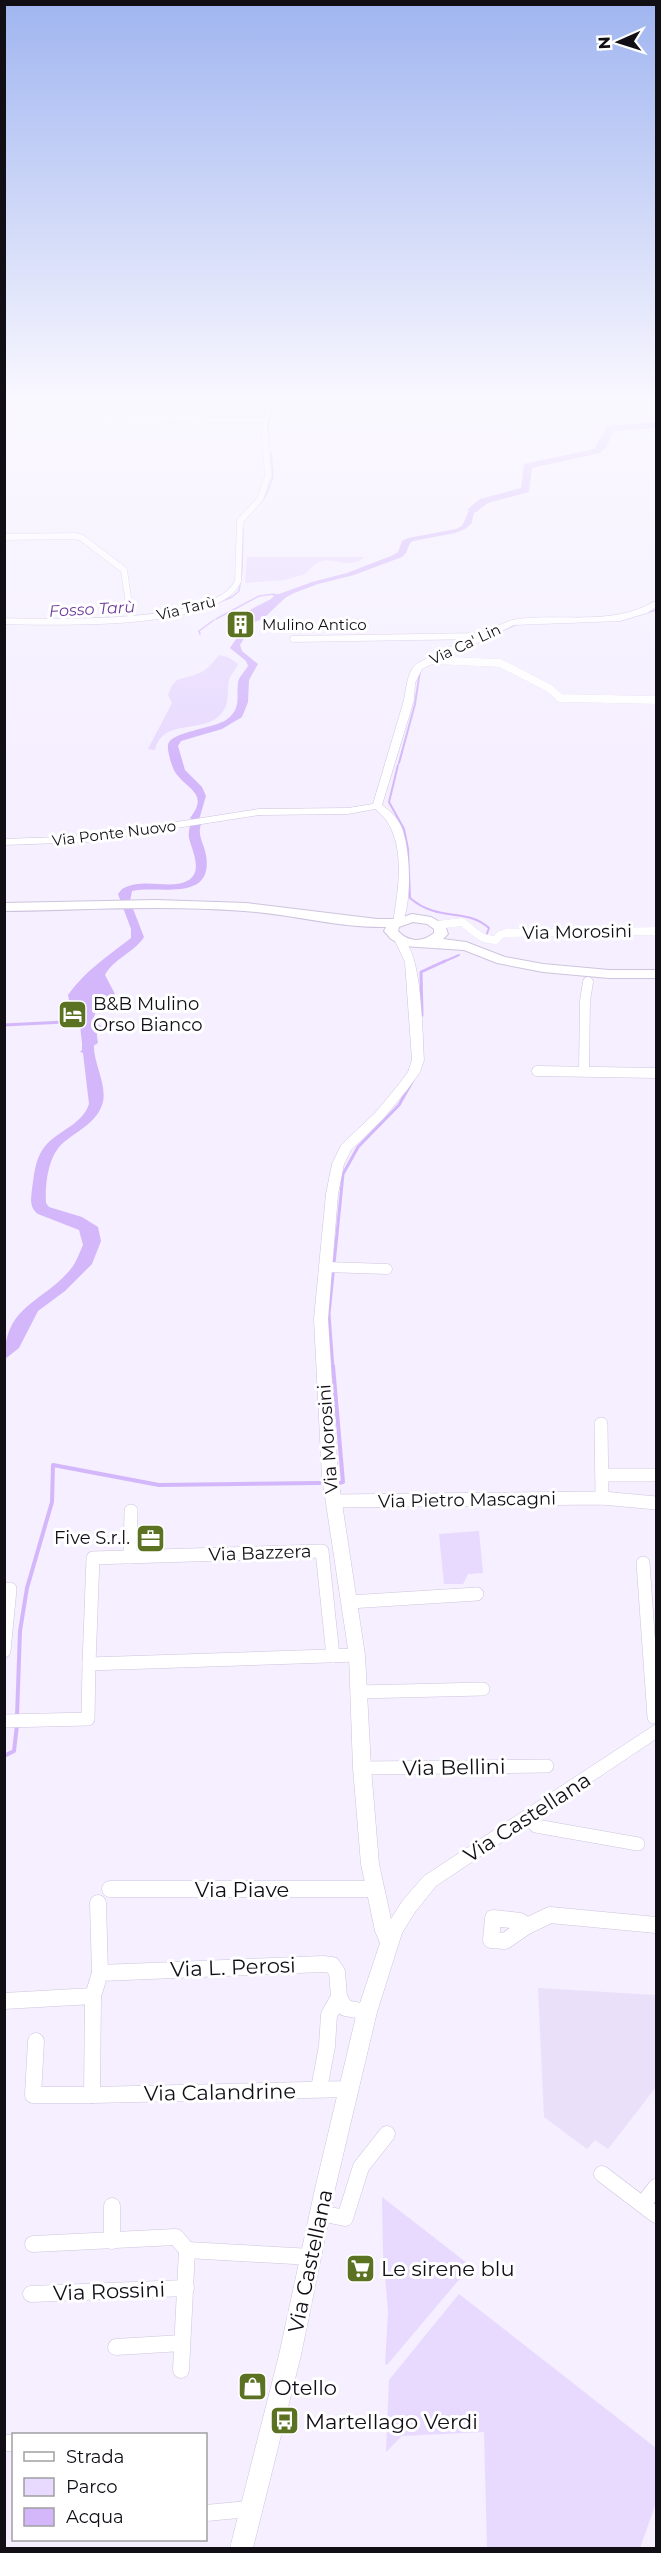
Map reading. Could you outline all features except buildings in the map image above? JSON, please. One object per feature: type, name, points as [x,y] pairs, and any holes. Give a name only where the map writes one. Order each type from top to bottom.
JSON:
[{"type":"main road","points":[[4,907],[159,905],[257,907],[358,923],[422,919],[439,926],[466,946],[502,960],[543,968],[609,974],[657,974]]},
{"type":"main road","points":[[397,922],[391,928],[397,939]]},
{"type":"main road","points":[[358,923],[397,939],[466,946]]},
{"type":"main road","points":[[427,943],[439,936],[439,926]]},
{"type":"street","name":"Via Tarù","points":[[4,621],[37,623],[174,615],[215,602],[234,591],[240,558],[241,520]]},
{"type":"street","points":[[4,537],[76,536],[82,538],[124,570],[131,618]]},
{"type":"street","name":"Via Ca' Lin","points":[[377,806],[410,700],[413,676],[417,667],[435,661],[482,636],[519,621],[620,618],[644,611],[657,604]]},
{"type":"street","points":[[293,639],[482,636]]},
{"type":"street","points":[[435,661],[500,663],[549,688],[560,698],[657,700]]},
{"type":"street","points":[[377,806],[386,811],[398,830],[402,857],[403,902],[397,922]]},
{"type":"street","name":"Via Ponte Nuovo","points":[[4,842],[78,840],[259,812],[348,811],[377,806]]},
{"type":"street","points":[[403,902],[411,912],[422,919]]},
{"type":"street","name":"Via Morosini","points":[[439,926],[462,922],[474,936],[487,941],[496,940],[500,935],[506,933],[657,931]]},
{"type":"street","name":"Via Morosini","points":[[389,1941],[384,1931],[374,1889],[362,1768],[357,1655],[333,1501],[321,1319],[332,1194],[338,1164],[345,1148],[379,1116],[403,1087],[414,1072],[418,1059],[411,963],[397,939]]},
{"type":"street","points":[[411,963],[414,953],[427,943]]},
{"type":"street","points":[[584,1071],[585,1001],[588,982]]},
{"type":"street","points":[[537,1071],[657,1073]]},
{"type":"street","points":[[326,1267],[387,1269]]},
{"type":"street","points":[[601,1424],[602,1498]]},
{"type":"street","points":[[602,1474],[657,1475]]},
{"type":"street","name":"Via Pietro Mascagni","points":[[333,1501],[602,1498],[657,1503]]},
{"type":"street","points":[[130,1557],[131,1511]]},
{"type":"street","name":"Via Bazzera","points":[[13,1721],[88,1719],[93,1558],[322,1551],[333,1656]]},
{"type":"street","points":[[643,1563],[656,1724]]},
{"type":"street","points":[[4,1590],[10,1589],[4,1651]]},
{"type":"street","points":[[349,1602],[477,1594]]},
{"type":"street","points":[[89,1664],[357,1655]]},
{"type":"street","points":[[358,1692],[483,1689]]},
{"type":"street","name":"Via Castellana","points":[[240,2548],[290,2355],[320,2213],[367,2012],[389,1941],[408,1906],[430,1881],[527,1817],[656,1724]]},
{"type":"street","name":"Via Bellini","points":[[362,1768],[547,1766]]},
{"type":"street","points":[[527,1817],[536,1826],[638,1844]]},
{"type":"street","name":"Via Piave","points":[[110,1889],[374,1889]]},
{"type":"street","points":[[92,2095],[93,1996],[100,1972],[98,1903]]},
{"type":"street","points":[[531,1923],[550,1915],[657,1925]]},
{"type":"street","name":"Via L. Perosi","points":[[100,1972],[323,1964],[332,1965],[337,1972],[339,1998]]},
{"type":"street","points":[[4,2001],[93,1996]]},
{"type":"street","points":[[319,2089],[327,2046],[329,2015],[339,1998],[345,2008],[367,2012]]},
{"type":"street","name":"Via Calandrine","points":[[36,2041],[33,2095],[349,2089]]},
{"type":"street","points":[[320,2213],[345,2218],[361,2167],[387,2134]]},
{"type":"street","points":[[602,2174],[657,2215]]},
{"type":"street","points":[[643,2205],[657,2187]]},
{"type":"street","points":[[112,2206],[112,2241]]},
{"type":"street","points":[[33,2244],[176,2237],[188,2250],[312,2257]]},
{"type":"street","name":"Via Rossini","points":[[181,2370],[188,2250]]},
{"type":"street","name":"Via Rossini","points":[[32,2294],[186,2288]]},
{"type":"street","points":[[116,2347],[182,2343]]},
{"type":"street","points":[[207,2513],[249,2510]]},
{"type":"shaded area","points":[[538,1988],[656,1995],[656,2087],[608,2149],[595,2140],[587,2149],[544,2117]]},
{"type":"green space","points":[[247,557],[365,557],[357,562],[349,563],[321,562],[313,566],[306,574],[284,580],[245,583]]},
{"type":"green space","points":[[219,655],[228,657],[238,664],[229,680],[227,703],[220,715],[203,724],[174,730],[159,740],[155,750],[148,749],[172,703],[168,695],[176,681],[201,673]]},
{"type":"green space","points":[[479,1531],[483,1573],[468,1574],[463,1584],[444,1584],[439,1534]]},
{"type":"green space","points":[[382,2197],[472,2267],[387,2365],[385,2364],[388,2312],[383,2253]]},
{"type":"green space","points":[[459,2294],[656,2448],[656,2503],[640,2548],[487,2548],[484,2432],[402,2436],[386,2452],[389,2380]]},
{"type":"water","points":[[465,520],[473,520],[465,529],[455,533],[413,541],[402,557],[354,575],[294,593],[285,598],[263,619],[254,622],[240,645],[242,651],[258,664],[249,680],[248,702],[242,717],[222,729],[181,741],[178,746],[185,770],[202,787],[206,796],[198,823],[201,824],[200,836],[206,855],[206,870],[202,880],[182,889],[132,891],[130,901],[144,937],[140,943],[113,964],[105,975],[115,994],[113,1004],[96,1009],[69,1000],[68,995],[82,978],[131,938],[131,929],[118,894],[122,889],[139,884],[180,883],[187,881],[195,872],[189,833],[192,819],[190,818],[198,803],[197,797],[175,772],[168,745],[170,741],[184,733],[226,720],[234,712],[238,682],[248,666],[246,661],[230,648],[244,627],[252,620],[248,611],[271,599],[274,596],[270,594],[279,594],[347,573],[391,556],[398,552],[402,541],[408,538],[462,526]]},
{"type":"water","points":[[82,1019],[91,1020],[103,1027],[96,1035],[94,1044],[104,1095],[102,1105],[91,1122],[63,1143],[54,1155],[47,1179],[46,1203],[49,1207],[82,1217],[98,1227],[101,1241],[92,1264],[65,1291],[38,1311],[19,1348],[5,1359],[6,1341],[18,1316],[70,1270],[83,1245],[79,1230],[38,1214],[33,1209],[31,1199],[35,1168],[40,1153],[54,1137],[81,1118],[89,1104],[83,1053],[80,1052],[82,1050]]},
{"type":"waterway","name":"Fosso Tarù","points":[[242,569],[243,529]]},
{"type":"waterway","name":"Fosso Tarù","points":[[219,602],[232,597],[239,591],[242,571]]},
{"type":"waterway","points":[[216,619],[259,596],[274,594]]},
{"type":"waterway","points":[[619,621],[656,610]]},
{"type":"waterway","name":"Fosso Tarù","points":[[162,618],[180,615]]},
{"type":"waterway","points":[[200,634],[199,631],[214,620]]},
{"type":"waterway","points":[[485,639],[517,624]]},
{"type":"waterway","points":[[399,763],[415,704],[420,671]]},
{"type":"waterway","points":[[398,765],[389,802],[404,829],[408,849],[410,898],[431,910],[480,922],[489,928],[486,936]]},
{"type":"waterway","points":[[441,963],[459,955]]},
{"type":"waterway","points":[[422,1015],[421,972],[445,961]]},
{"type":"waterway","points":[[90,1043],[87,1017],[96,986]]},
{"type":"waterway","name":"Fosso Tarù","points":[[4,1025],[85,1021]]},
{"type":"waterway","points":[[333,1368],[329,1314],[343,1174],[358,1147],[399,1105],[413,1080]]},
{"type":"waterway","points":[[333,1366],[343,1482],[339,1483]]},
{"type":"waterway","points":[[17,1716],[20,1631],[27,1588],[52,1502],[53,1465],[159,1485],[320,1483]]},
{"type":"waterway","points":[[4,1756],[14,1751],[17,1725]]},
{"type":"place","name":"Mulino Antico","points":[[241,624]]},
{"type":"place","name":"B&B Mulino Orso Bianco","points":[[72,1014]]},
{"type":"place","name":"Five S.r.l.","points":[[151,1538]]},
{"type":"place","name":"Le sirene blu","points":[[360,2268]]},
{"type":"place","name":"Otello","points":[[253,2387]]},
{"type":"place","name":"Martellago Verdi","points":[[284,2421]]}]
